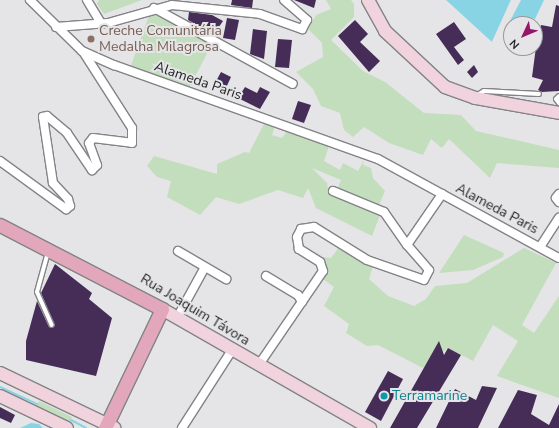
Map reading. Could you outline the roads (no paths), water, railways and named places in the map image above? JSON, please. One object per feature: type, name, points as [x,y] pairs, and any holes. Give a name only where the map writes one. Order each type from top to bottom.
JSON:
[{"type":"main road","points":[[368,0],[385,31],[431,77],[444,87],[475,98],[559,113]]},
{"type":"main road","name":"Rua Joaquim Távora","points":[[0,225],[49,247],[162,309],[258,366],[370,428]]},
{"type":"main road","points":[[0,373],[109,427],[162,309]]},
{"type":"main road","points":[[0,396],[67,428]]},
{"type":"street","name":"Alameda Paris","points":[[30,0],[82,51],[153,80],[378,159],[559,258]]},
{"type":"street","points":[[87,0],[101,23]]},
{"type":"street","points":[[56,27],[101,23],[154,8],[217,7],[260,14],[302,29],[307,20],[284,0]]},
{"type":"street","points":[[154,8],[293,84]]},
{"type":"street","points":[[0,161],[66,210],[70,206],[68,199],[53,183],[43,118],[47,116],[67,133],[92,170],[97,165],[89,143],[93,138],[124,145],[133,141],[132,128],[118,102],[82,51]]},
{"type":"street","points":[[258,366],[302,302],[323,268],[298,246],[298,232],[305,226],[314,227],[367,260],[427,279],[428,267],[407,245],[384,212],[333,191]]},
{"type":"street","points":[[407,245],[442,194]]},
{"type":"street","points":[[559,194],[556,198],[559,202]]},
{"type":"street","points":[[540,247],[559,218]]},
{"type":"street","points":[[178,251],[226,279]]},
{"type":"street","points":[[177,318],[205,267]]},
{"type":"street","points":[[266,276],[298,295],[302,302]]},
{"type":"street","points":[[182,428],[232,350]]},
{"type":"lane","points":[[475,98],[484,91],[539,94]]},
{"type":"lane","points":[[559,96],[559,103]]},
{"type":"lane","points":[[49,247],[37,292],[52,325]]},
{"type":"water","points":[[446,0],[511,0],[492,42]]},
{"type":"water","points":[[521,0],[544,0],[536,16],[513,16]]},
{"type":"water","points":[[31,423],[39,424],[43,428],[20,428]]},
{"type":"waterway","points":[[0,387],[37,404]]},
{"type":"waterway","points":[[71,420],[86,428]]},
{"type":"place","name":"Creche Comunitária Medalha Milagrosa","points":[[91,39]]},
{"type":"place","name":"Terramarine","points":[[384,396]]}]
